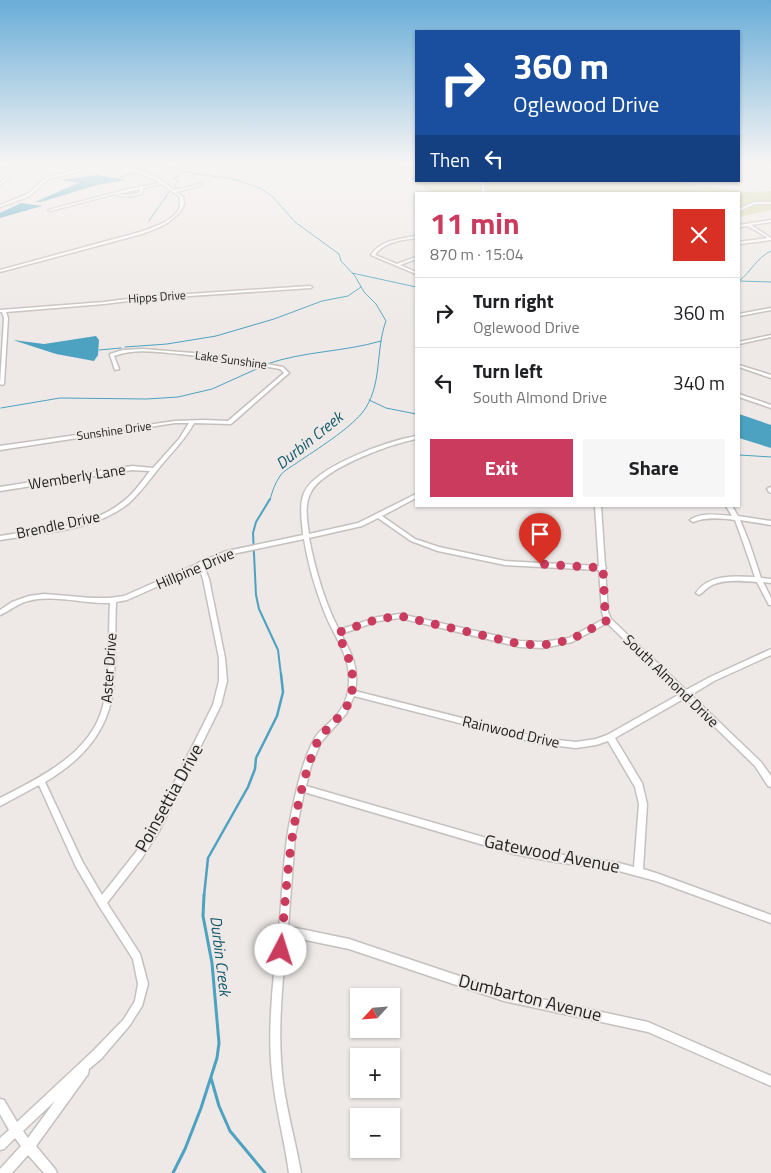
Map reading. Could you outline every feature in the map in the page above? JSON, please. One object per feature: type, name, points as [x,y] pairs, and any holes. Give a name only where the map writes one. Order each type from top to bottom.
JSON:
[{"type":"street","points":[[0,271],[152,228],[171,218]]},
{"type":"street","points":[[740,226],[771,221]]},
{"type":"street","points":[[748,225],[771,239]]},
{"type":"street","points":[[415,237],[381,247],[373,253],[373,255],[380,259],[415,273]]},
{"type":"street","points":[[740,243],[771,239]]},
{"type":"street","points":[[396,266],[415,258]]},
{"type":"street","name":"Hipps Drive","points":[[2,384],[6,318],[2,311],[144,298],[310,287]]},
{"type":"street","points":[[740,315],[771,309]]},
{"type":"street","points":[[740,344],[771,336]]},
{"type":"street","name":"Lake Sunshine","points":[[117,369],[112,355],[120,351],[133,351],[174,352],[286,370],[287,374],[284,377],[229,423]]},
{"type":"street","points":[[740,366],[771,377]]},
{"type":"street","points":[[740,395],[771,407]]},
{"type":"street","name":"Sunshine Drive","points":[[0,448],[132,428],[193,421],[229,423]]},
{"type":"street","name":"Brendle Drive","points":[[0,538],[82,524],[104,516],[125,503],[185,435],[193,421]]},
{"type":"street","points":[[295,1173],[278,1083],[276,1051],[283,932],[292,833],[302,788],[319,740],[342,714],[352,693],[353,676],[351,663],[316,586],[304,517],[305,500],[308,490],[315,482],[377,448],[397,441],[415,438]]},
{"type":"street","name":"Wemberly Lane","points":[[0,489],[132,468],[155,470]]},
{"type":"street","name":"Hillpine Drive","points":[[0,613],[16,602],[44,596],[93,602],[113,601],[139,593],[221,555],[353,528],[415,497]]},
{"type":"street","points":[[337,633],[378,619],[400,616],[520,644],[543,645],[570,640],[608,620],[605,612],[598,507]]},
{"type":"street","points":[[730,507],[738,518],[757,579],[771,603]]},
{"type":"street","points":[[379,516],[413,540],[438,549],[506,563],[603,568]]},
{"type":"street","points":[[693,520],[699,517],[738,518],[771,523]]},
{"type":"street","name":"Poinsettia Drive","points":[[102,903],[153,834],[217,706],[223,681],[222,658],[206,578],[200,564]]},
{"type":"street","points":[[699,593],[702,588],[713,582],[771,580]]},
{"type":"street","name":"Aster Drive","points":[[0,802],[66,763],[95,732],[104,715],[109,685],[113,601]]},
{"type":"street","name":"South Almond Drive","points":[[608,620],[758,764],[771,783]]},
{"type":"street","name":"Rainwood Drive","points":[[352,693],[550,743],[584,744],[610,737],[729,670],[771,652]]},
{"type":"street","points":[[610,737],[642,794],[643,804],[638,872]]},
{"type":"street","points":[[0,1145],[92,1059],[133,1014],[139,1003],[143,984],[137,957],[79,864],[40,780]]},
{"type":"street","name":"Gatewood Avenue","points":[[302,788],[514,850],[550,858],[619,867],[638,872],[771,919]]},
{"type":"street","name":"Dumbarton Avenue","points":[[283,932],[349,944],[504,996],[648,1027],[771,1081]]},
{"type":"street","points":[[4,1173],[29,1146],[92,1059]]},
{"type":"street","points":[[0,1104],[15,1130],[51,1173]]},
{"type":"water","points":[[96,336],[99,340],[98,355],[94,361],[56,354],[13,340],[44,344]]},
{"type":"water","points":[[740,414],[771,425],[771,448],[740,438]]},
{"type":"waterway","name":"Durbin Creek","points":[[291,218],[339,254],[341,261],[352,273]]},
{"type":"waterway","points":[[740,280],[762,257],[771,251]]},
{"type":"waterway","points":[[352,273],[415,287]]},
{"type":"waterway","name":"Durbin Creek","points":[[352,273],[364,292],[376,304],[386,321],[376,380],[370,400]]},
{"type":"waterway","points":[[740,281],[771,282]]},
{"type":"waterway","points":[[125,347],[167,344],[216,336],[274,319],[322,301],[348,296],[361,287]]},
{"type":"waterway","points":[[267,364],[295,356],[367,345],[381,341]]},
{"type":"waterway","points":[[99,350],[121,348]]},
{"type":"waterway","points":[[1,408],[60,398],[147,399],[178,397],[212,389],[261,367]]},
{"type":"waterway","name":"Durbin Creek","points":[[270,500],[280,476],[284,472],[341,432],[362,413],[370,400]]},
{"type":"waterway","points":[[370,400],[386,408],[415,414]]},
{"type":"waterway","points":[[740,455],[771,457]]},
{"type":"waterway","name":"Durbin Creek","points":[[270,499],[256,522],[253,533],[256,595],[259,609],[278,650],[281,675]]},
{"type":"waterway","name":"Durbin Creek","points":[[204,896],[208,858],[248,787],[255,769],[256,758],[277,716],[283,692],[281,674]]},
{"type":"waterway","name":"Durbin Creek","points":[[173,1173],[185,1149],[201,1108],[217,1058],[219,1043],[212,963],[203,916],[204,895]]},
{"type":"waterway","points":[[211,1078],[219,1106],[230,1131],[265,1173]]},
{"type":"route","points":[[281,950],[292,833],[305,775],[319,740],[324,732],[342,714],[348,705],[352,693],[353,676],[351,663],[337,633],[378,619],[400,616],[520,644],[543,645],[570,640],[608,620],[605,612],[603,568],[540,564]]}]
